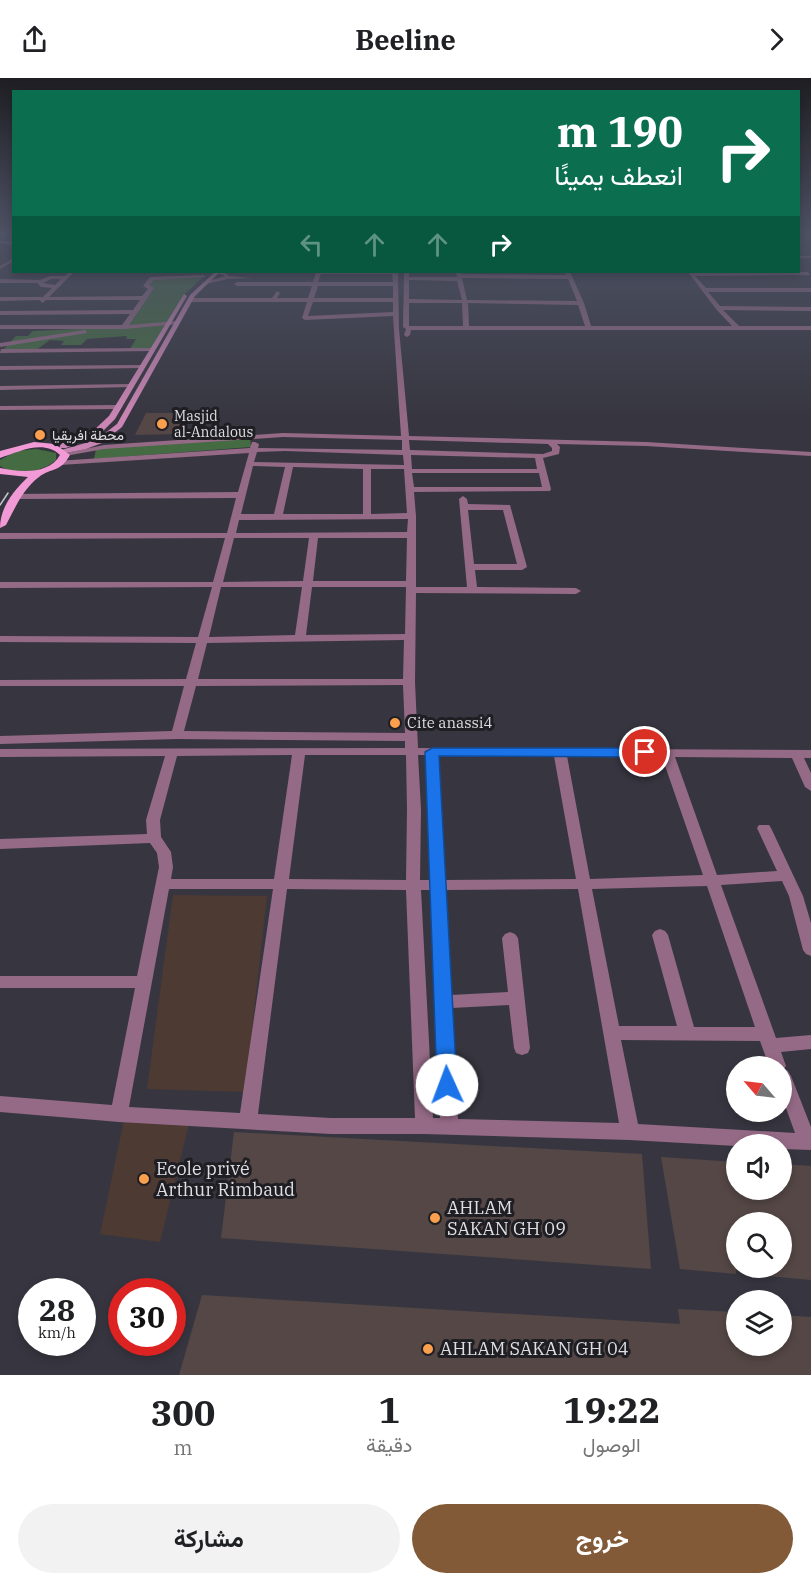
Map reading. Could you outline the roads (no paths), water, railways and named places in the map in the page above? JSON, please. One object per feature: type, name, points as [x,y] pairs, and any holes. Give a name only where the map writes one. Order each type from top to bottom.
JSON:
[{"type":"main road","points":[[0,442],[20,448]]},
{"type":"main road","points":[[0,455],[20,448],[39,446],[61,454]]},
{"type":"main road","points":[[0,525],[17,496],[38,472],[61,454]]},
{"type":"main road","points":[[0,471],[16,474],[38,472]]},
{"type":"street","points":[[9,333],[48,296]]},
{"type":"street","points":[[124,327],[146,296]]},
{"type":"street","points":[[61,454],[104,426],[185,296]]},
{"type":"street","points":[[102,445],[119,426],[193,296]]},
{"type":"street","points":[[273,300],[276,296]]},
{"type":"street","points":[[312,296],[305,318],[395,314]]},
{"type":"street","points":[[342,316],[345,296]]},
{"type":"street","points":[[376,296],[376,315]]},
{"type":"street","points":[[395,296],[412,516],[408,682],[414,809],[413,884],[424,1126]]},
{"type":"street","points":[[406,296],[406,327],[409,328]]},
{"type":"street","points":[[463,296],[466,328]]},
{"type":"street","points":[[578,296],[589,328]]},
{"type":"street","points":[[709,296],[736,328]]},
{"type":"street","points":[[736,297],[802,296]]},
{"type":"street","points":[[0,299],[144,298]]},
{"type":"street","points":[[190,300],[395,300]]},
{"type":"street","points":[[406,301],[581,303]]},
{"type":"street","points":[[741,303],[746,308]]},
{"type":"street","points":[[718,308],[811,309]]},
{"type":"street","points":[[0,313],[134,312]]},
{"type":"street","points":[[1,344],[124,327],[177,323]]},
{"type":"street","points":[[0,327],[124,327]]},
{"type":"street","points":[[409,328],[811,328]]},
{"type":"street","points":[[398,344],[406,338],[409,328]]},
{"type":"street","points":[[0,351],[150,350]]},
{"type":"street","points":[[0,368],[141,367]]},
{"type":"street","points":[[0,388],[129,386]]},
{"type":"street","points":[[0,408],[117,407]]},
{"type":"street","points":[[177,735],[258,436]]},
{"type":"street","points":[[61,454],[102,445],[258,436],[646,444],[811,454]]},
{"type":"street","points":[[61,454],[253,450],[538,456],[554,454],[556,447],[551,443]]},
{"type":"street","points":[[410,490],[547,489],[538,456]]},
{"type":"street","points":[[249,464],[542,471]]},
{"type":"street","points":[[278,517],[289,465]]},
{"type":"street","points":[[367,466],[367,516]]},
{"type":"street","points":[[462,489],[472,590]]},
{"type":"street","points":[[17,496],[242,495]]},
{"type":"street","points":[[464,507],[507,507],[522,567],[470,567]]},
{"type":"street","points":[[236,517],[412,516]]},
{"type":"street","points":[[0,536],[412,535]]},
{"type":"street","points":[[300,639],[314,537]]},
{"type":"street","points":[[0,585],[308,585],[576,591]]},
{"type":"street","points":[[0,639],[202,640],[409,637]]},
{"type":"street","points":[[0,683],[408,682]]},
{"type":"street","points":[[0,740],[177,735],[410,744],[432,752],[811,754]]},
{"type":"street","points":[[0,753],[299,752],[410,744]]},
{"type":"street","points":[[248,1122],[299,752]]},
{"type":"street","points":[[432,752],[449,1127]]},
{"type":"street","points":[[667,752],[773,1056]]},
{"type":"street","points":[[119,1114],[166,867],[164,852],[154,838],[155,808],[172,753]]},
{"type":"street","points":[[560,753],[630,1132]]},
{"type":"street","points":[[796,753],[811,787]]},
{"type":"street","points":[[764,828],[796,896],[811,950]]},
{"type":"street","points":[[0,844],[154,838]]},
{"type":"street","points":[[163,884],[584,883],[712,881],[787,876]]},
{"type":"street","points":[[660,935],[687,1033]]},
{"type":"street","points":[[510,938],[522,1048]]},
{"type":"street","points":[[0,982],[144,982]]},
{"type":"street","points":[[443,1002],[516,998]]},
{"type":"street","points":[[612,1033],[687,1033],[811,1042]]},
{"type":"street","points":[[0,1104],[119,1114],[331,1126],[424,1126],[630,1132],[810,1142],[792,1100]]},
{"type":"tram line","points":[[0,505],[8,493]]},
{"type":"place","name":"Masjid al-Andalous","points":[[162,424]]},
{"type":"place","name":"محطة افريقيا","points":[[40,435]]},
{"type":"place","name":"Cite anassi4","points":[[395,723]]},
{"type":"place","name":"Ecole privé Arthur Rimbaud","points":[[144,1179]]},
{"type":"place","name":"AHLAM SAKAN GH 09","points":[[435,1218]]},
{"type":"place","name":"AHLAM SAKAN GH 04","points":[[428,1349]]}]
